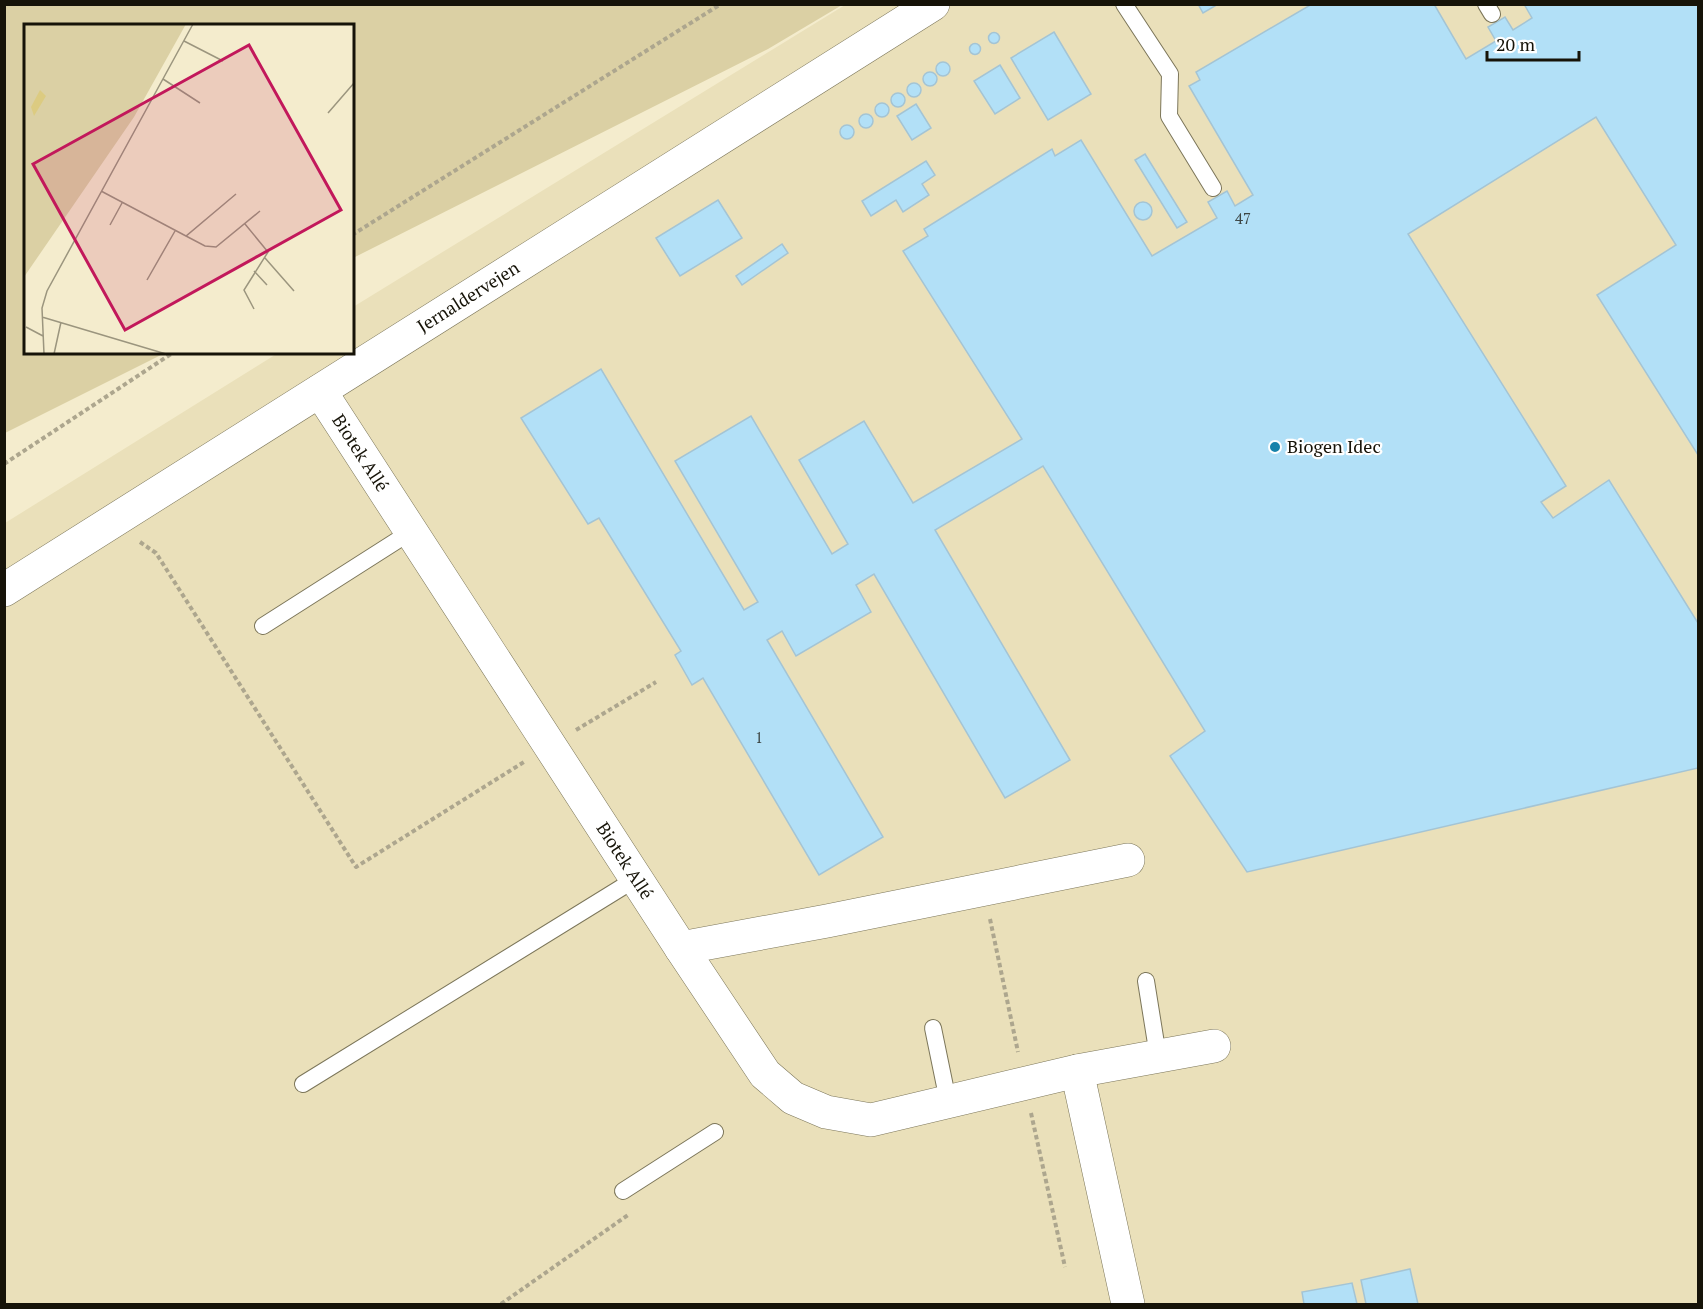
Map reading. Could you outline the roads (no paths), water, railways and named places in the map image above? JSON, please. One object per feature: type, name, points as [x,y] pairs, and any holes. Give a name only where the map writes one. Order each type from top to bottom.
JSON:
[{"type":"street","name":"Jernaldervejen","points":[[4,590],[933,4]]},
{"type":"street","name":"Biotek Allé","points":[[320,391],[765,1074],[793,1098],[826,1112],[871,1120],[1077,1071],[1214,1046]]},
{"type":"street","points":[[681,948],[1128,860]]},
{"type":"street","points":[[1077,1071],[1128,1305]]},
{"type":"lane","points":[[1124,4],[1170,75],[1169,116],[1213,188]]},
{"type":"lane","points":[[263,626],[412,531]]},
{"type":"lane","points":[[303,1084],[485,974],[636,878]]},
{"type":"lane","points":[[1146,981],[1158,1056]]},
{"type":"lane","points":[[933,1028],[948,1101]]},
{"type":"lane","points":[[623,1191],[715,1132]]},
{"type":"place","name":"Biogen Idec","points":[[1275,447]]}]
